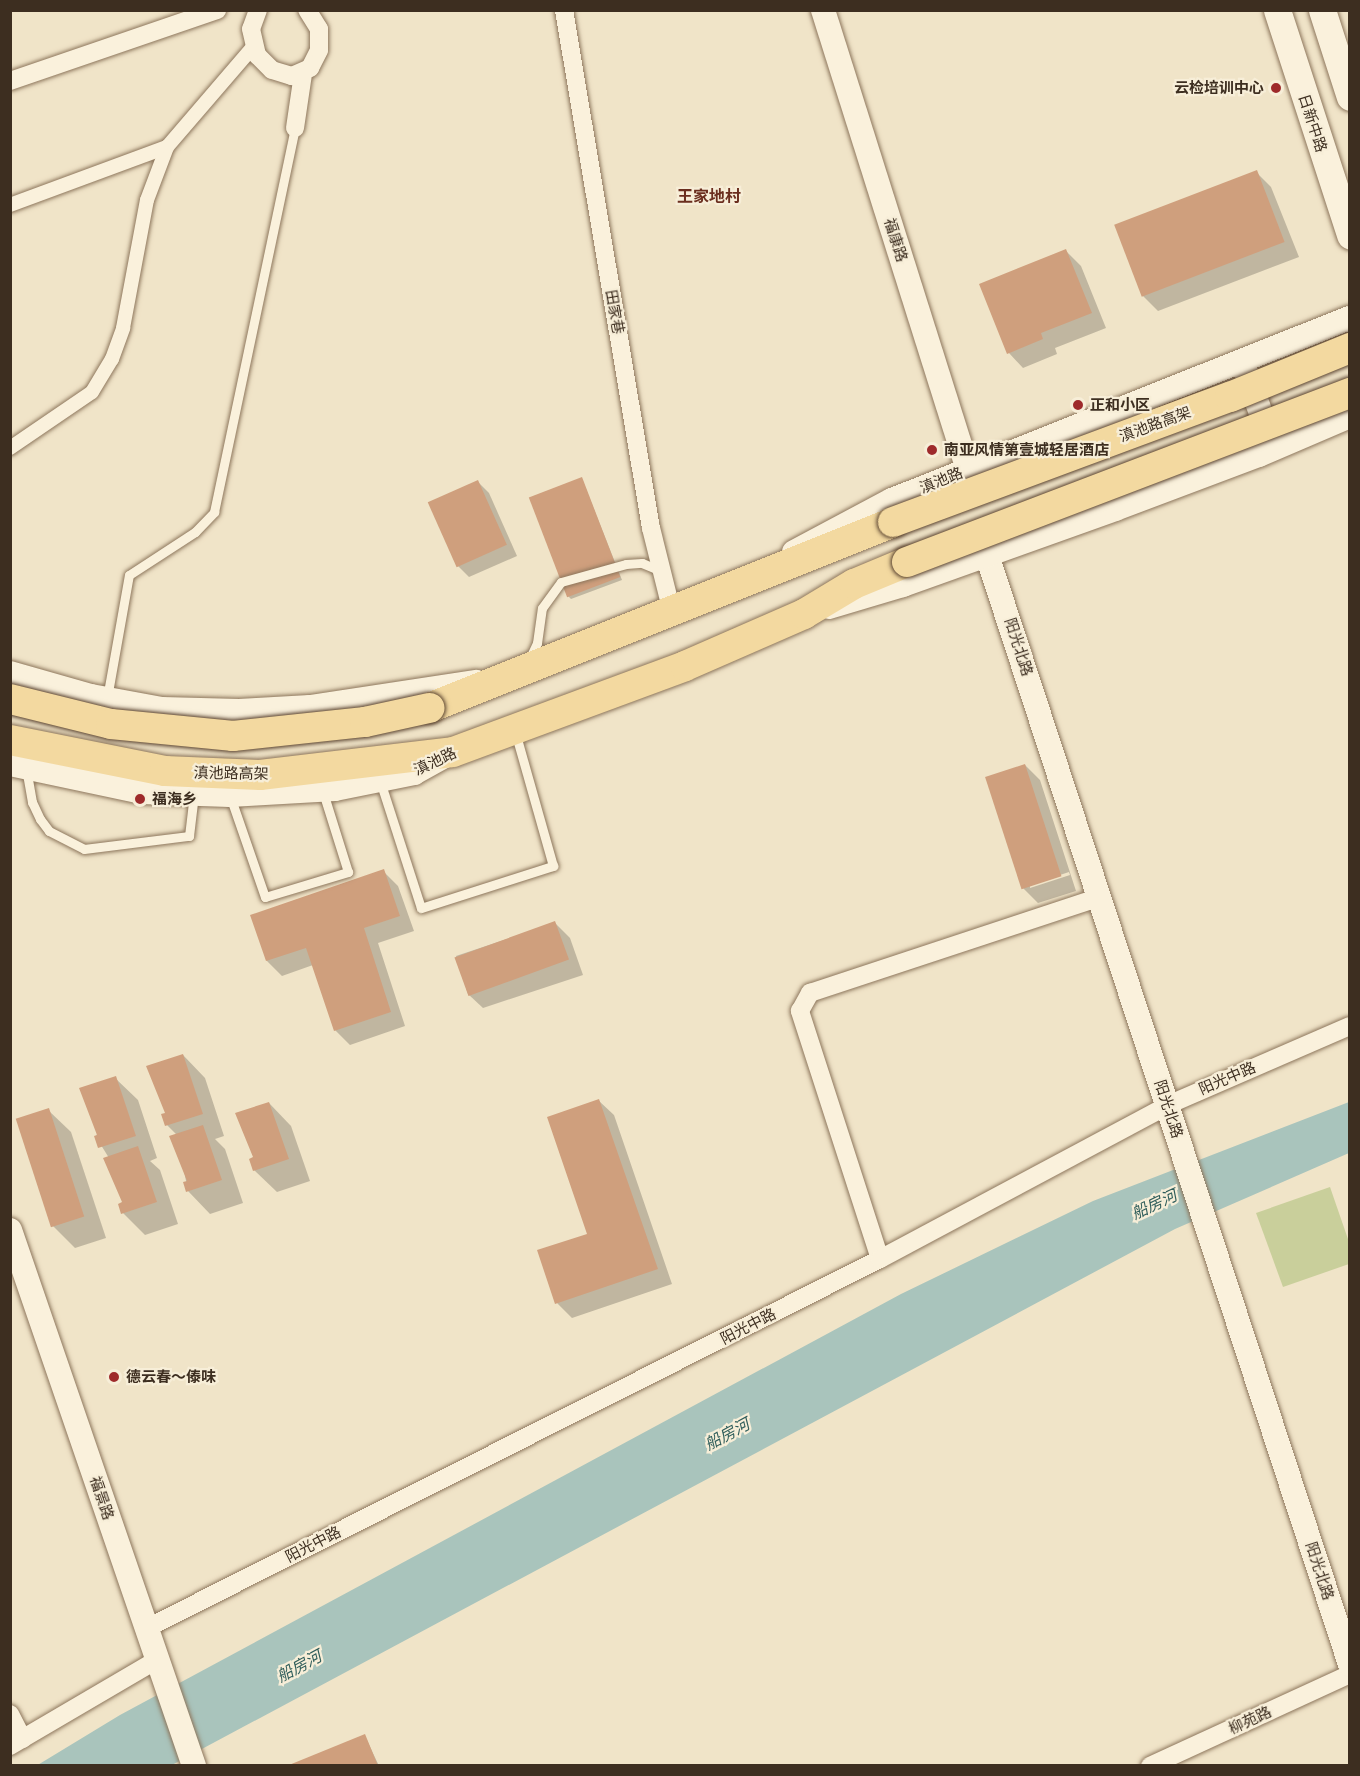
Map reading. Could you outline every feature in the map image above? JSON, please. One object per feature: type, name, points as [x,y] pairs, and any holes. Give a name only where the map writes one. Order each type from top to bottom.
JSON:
[{"type":"main road","name":"日新中路","points":[[1277,10],[1350,236]]},
{"type":"main road","points":[[1322,10],[1350,98]]},
{"type":"main road","name":"滇池路高架","points":[[893,522],[1230,397],[1350,348]]},
{"type":"main road","name":"滇池路","points":[[453,752],[685,666],[804,614],[854,584],[907,562],[1350,393]]},
{"type":"main road","name":"滇池路","points":[[12,681],[111,724],[233,736],[365,722],[429,708],[493,680],[672,612],[893,522]]},
{"type":"main road","name":"滇池路高架","points":[[10,740],[165,771],[261,775],[453,752]]},
{"type":"street","points":[[10,81],[217,10]]},
{"type":"street","points":[[295,128],[303,74],[316,60],[320,40],[315,21],[307,10]]},
{"type":"street","name":"田家巷","points":[[564,10],[661,571],[672,612]]},
{"type":"street","name":"福康路","points":[[823,10],[968,469]]},
{"type":"street","points":[[252,11],[253,47],[272,70],[292,76],[303,74]]},
{"type":"street","points":[[10,448],[92,392],[112,359],[123,328],[147,200],[168,147],[253,47]]},
{"type":"street","points":[[10,205],[168,147]]},
{"type":"street","name":"滇池路","points":[[743,583],[833,527],[968,469],[1350,318]]},
{"type":"street","points":[[1241,361],[1274,449]]},
{"type":"street","name":"滇池路","points":[[804,614],[987,555],[1274,449],[1350,416]]},
{"type":"street","name":"阳光北路","points":[[987,555],[1101,897],[1350,1664]]},
{"type":"street","name":"滇池路","points":[[12,681],[162,709],[239,711],[310,707],[493,680]]},
{"type":"street","name":"滇池路","points":[[18,766],[142,792],[230,795],[323,789],[380,779],[414,772],[453,752]]},
{"type":"street","points":[[880,1259],[800,1011],[810,993],[1101,897]]},
{"type":"street","name":"阳光中路","points":[[147,1628],[880,1259],[1168,1105],[1350,1026]]},
{"type":"street","name":"福景路","points":[[13,1245],[194,1766]]},
{"type":"street","points":[[10,1714],[17,1742],[158,1659]]},
{"type":"street","name":"柳苑路","points":[[1150,1766],[1350,1674]]},
{"type":"lane","points":[[106,699],[129,575],[195,532],[214,513],[295,128]]},
{"type":"lane","points":[[525,668],[537,643],[542,608],[561,582],[626,564],[642,563],[661,571]]},
{"type":"lane","points":[[380,779],[421,908],[553,866],[514,729]]},
{"type":"lane","points":[[18,766],[40,819],[49,831],[84,849],[189,836],[194,794]]},
{"type":"lane","points":[[230,795],[265,897],[348,872],[323,789]]},
{"type":"green space","points":[[1330,1187],[1349,1242],[1349,1264],[1283,1287],[1256,1213]]},
{"type":"water","name":"船房河","points":[[1349,1102],[1349,1153],[1175,1229],[172,1765],[36,1766],[120,1715],[901,1294],[1093,1201]]},
{"type":"building","points":[[1257,170],[1285,242],[1142,297],[1114,225]]},
{"type":"building","points":[[1066,249],[1092,313],[1041,333],[1043,339],[1007,354],[979,284]]},
{"type":"building","points":[[582,477],[620,577],[567,597],[529,497]]},
{"type":"building","points":[[478,480],[507,545],[457,567],[428,502]]},
{"type":"building","points":[[1025,764],[1061,876],[1022,889],[985,777]]},
{"type":"building","points":[[384,869],[400,916],[364,928],[391,1012],[334,1031],[306,948],[266,961],[250,915]]},
{"type":"building","points":[[555,921],[569,960],[468,996],[454,958]]},
{"type":"building","points":[[183,1054],[203,1114],[165,1126],[161,1114],[165,1113],[146,1066]]},
{"type":"building","points":[[116,1076],[136,1136],[98,1148],[94,1136],[97,1135],[79,1088]]},
{"type":"building","points":[[599,1099],[658,1269],[555,1304],[537,1250],[587,1234],[547,1117]]},
{"type":"building","points":[[269,1102],[289,1159],[253,1171],[249,1159],[253,1157],[235,1113]]},
{"type":"building","points":[[49,1108],[84,1216],[51,1227],[16,1119]]},
{"type":"building","points":[[203,1125],[222,1180],[186,1192],[183,1182],[187,1181],[169,1136]]},
{"type":"building","points":[[138,1146],[157,1202],[121,1214],[118,1204],[122,1202],[103,1158]]},
{"type":"building","points":[[365,1734],[378,1766],[289,1766],[289,1765]]},
{"type":"place","name":"云检培训中心","points":[[1276,88]]},
{"type":"place","name":"正和小区","points":[[1078,405]]},
{"type":"place","name":"南亚风情第壹城轻居酒店","points":[[932,450]]},
{"type":"place","name":"福海乡","points":[[140,799]]},
{"type":"place","name":"德云春～傣味","points":[[114,1377]]},
{"type":"district","name":"王家地村","points":[[709,196]]}]
